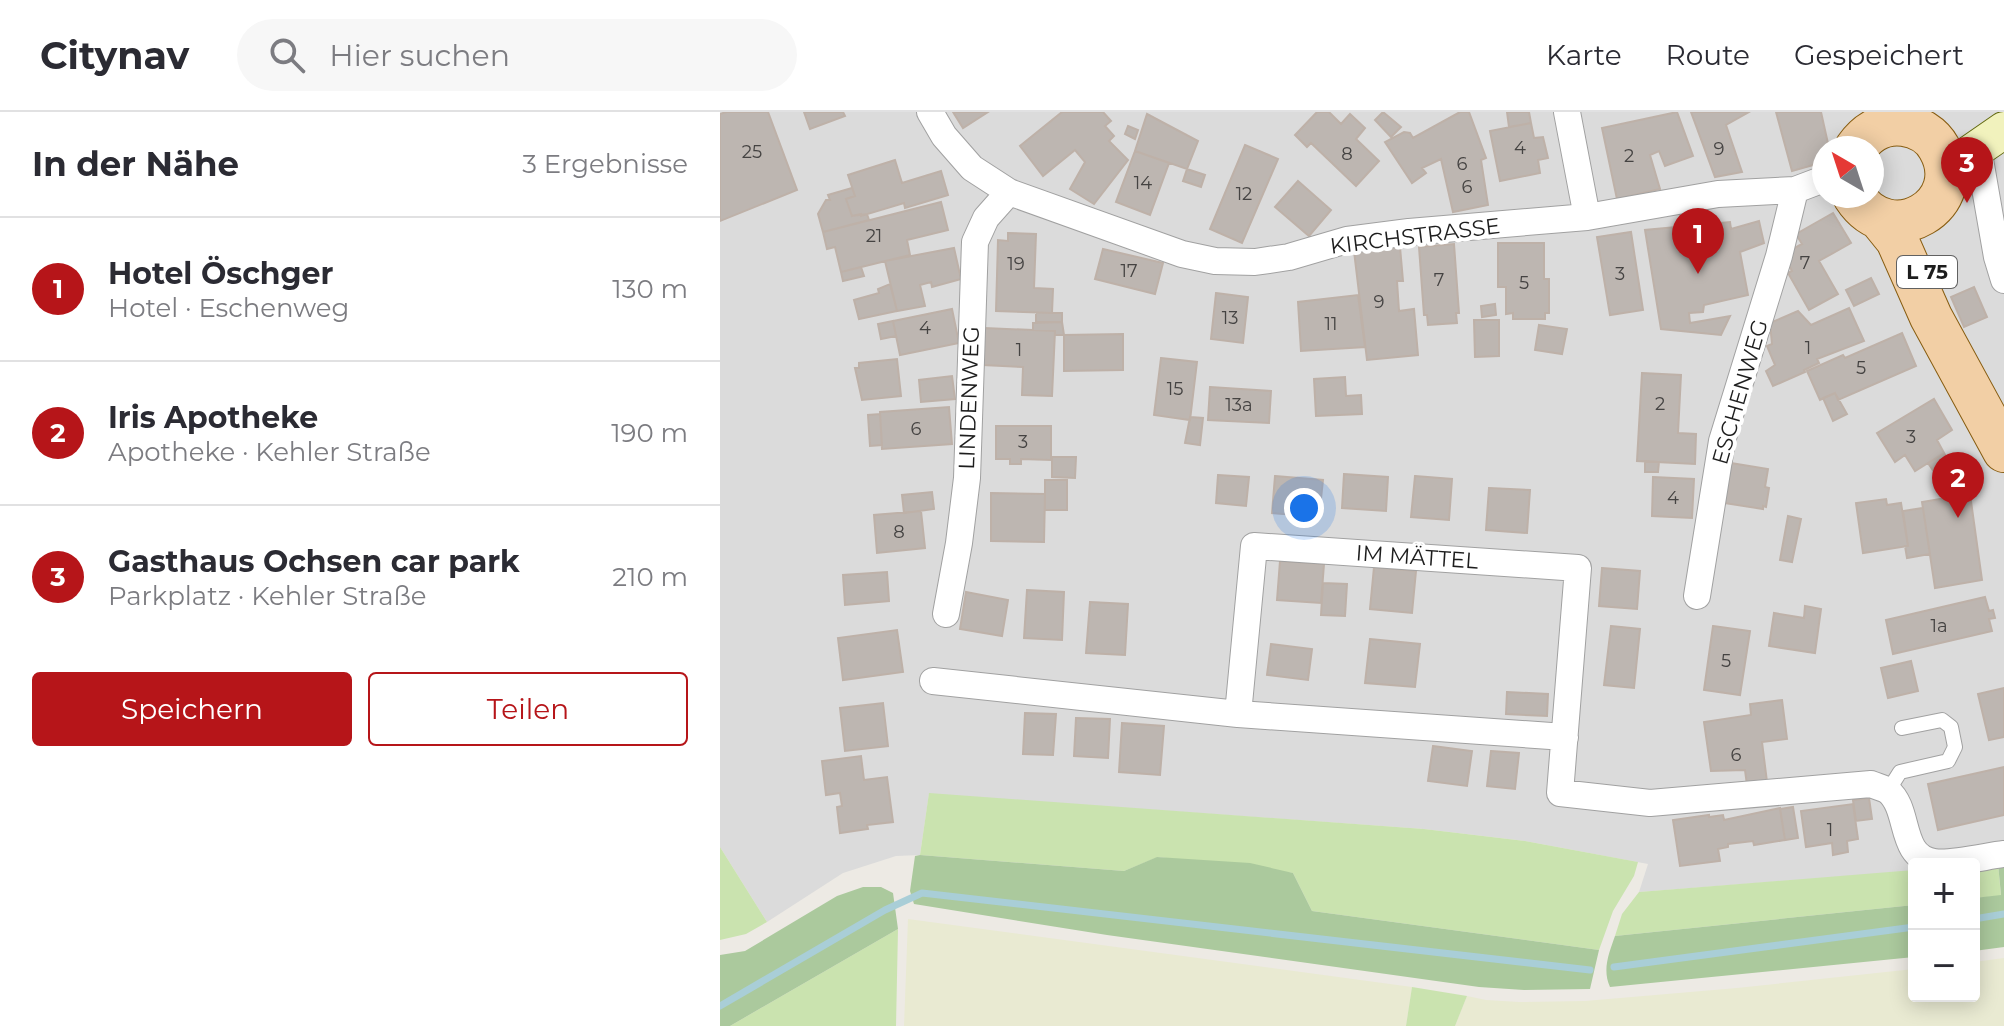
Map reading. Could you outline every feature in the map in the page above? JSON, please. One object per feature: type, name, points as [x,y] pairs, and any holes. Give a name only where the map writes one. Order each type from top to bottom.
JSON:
[{"type":"main road","points":[[1856,112],[1856,136]]},
{"type":"main road","points":[[1868,136],[1874,130],[1890,125],[1911,124],[1946,136],[2004,123]]},
{"type":"main road","name":"L 75","points":[[1911,124],[1943,157],[1940,194],[1925,231],[1925,255],[1931,295],[1944,339]]},
{"type":"main road","points":[[1940,194],[1957,165],[1991,139]]},
{"type":"main road","name":"L 75","points":[[1874,208],[1905,221],[1921,216],[1940,194]]},
{"type":"main road","name":"L 75","points":[[1866,208],[1892,231],[1918,290],[2004,451]]},
{"type":"street","name":"KIRCHSTRASSE","points":[[930,112],[944,136],[972,168],[1009,192],[1182,254],[1215,261],[1255,262],[1289,257],[1347,240],[1587,217],[1718,194],[1811,188]]},
{"type":"street","points":[[1567,112],[1587,217]]},
{"type":"street","points":[[1991,139],[1997,257],[2004,280]]},
{"type":"street","name":"ESCHENWEG","points":[[1697,596],[1722,441],[1779,256],[1811,188]]},
{"type":"street","name":"LINDENWEG","points":[[946,614],[967,478],[975,242],[986,218],[1009,192]]},
{"type":"street","name":"IM MÄTTEL","points":[[1238,714],[1254,546],[1578,568],[1560,793],[1650,803],[1871,784],[1888,791]]},
{"type":"street","points":[[933,681],[1238,714],[1565,737]]},
{"type":"street","points":[[1888,791],[1900,809],[1910,844],[1918,854],[1934,862],[2004,854]]},
{"type":"lane","points":[[1888,791],[1900,772],[1948,761],[1955,747],[1951,727],[1942,720],[1902,728]]},
{"type":"shaded area","points":[[720,112],[2004,112],[2004,863],[1980,863],[1980,858],[1908,858],[1908,871],[1639,892],[1648,864],[1525,841],[1424,829],[929,794],[920,855],[896,856],[843,873],[767,922],[720,847]]},
{"type":"green space","points":[[929,793],[1424,829],[1525,841],[1638,862],[1634,876],[1613,911],[1599,950],[1312,911],[1293,873],[1158,857],[1124,871],[920,855]]},
{"type":"green space","points":[[720,847],[767,922],[746,934],[720,940]]},
{"type":"green space","points":[[915,856],[1124,871],[1157,857],[1250,863],[1293,873],[1312,911],[1599,950],[1590,989],[1524,990],[1479,987],[1107,935],[914,904],[910,891]]},
{"type":"green space","points":[[2004,863],[2004,947],[1980,950],[1980,897],[2001,895],[1998,864]]},
{"type":"green space","points":[[1998,864],[2001,896],[1980,898],[1980,866]]},
{"type":"green space","points":[[1908,870],[1908,906],[1615,936],[1622,914],[1639,892]]},
{"type":"green space","points":[[863,887],[881,887],[893,893],[898,929],[730,1026],[720,1026],[720,955],[745,951],[837,896]]},
{"type":"green space","points":[[1908,906],[1908,958],[1610,987],[1607,962],[1615,936]]},
{"type":"green space","points":[[908,919],[1412,987],[1406,1026],[904,1026]]},
{"type":"green space","points":[[898,929],[896,1026],[730,1026]]},
{"type":"green space","points":[[2004,958],[2004,1026],[1455,1026],[1467,996],[1519,1002],[1585,1001],[1908,970],[1908,1002],[1980,1002],[1980,961]]},
{"type":"green space","points":[[1412,987],[1467,996],[1455,1026],[1406,1026]]},
{"type":"building","points":[[768,112],[797,190],[720,221],[720,114]]},
{"type":"building","points":[[804,112],[843,112],[845,116],[810,129]]},
{"type":"building","points":[[953,112],[988,112],[963,128]]},
{"type":"building","points":[[1062,112],[1103,112],[1111,121],[1105,126],[1114,136],[1109,141],[1128,160],[1094,204],[1070,189],[1085,162],[1075,150],[1043,176],[1020,146]]},
{"type":"building","points":[[1317,112],[1329,112],[1341,124],[1350,114],[1365,128],[1356,139],[1379,161],[1356,186],[1311,143],[1307,147],[1295,135]]},
{"type":"building","points":[[1383,112],[1401,127],[1391,137],[1375,120]]},
{"type":"building","points":[[1460,112],[1469,112],[1486,158],[1481,160],[1488,205],[1453,212],[1441,159],[1422,168],[1426,173],[1412,183],[1385,142],[1404,132],[1410,133],[1413,138]]},
{"type":"building","points":[[1507,112],[1529,112],[1531,123],[1509,127]]},
{"type":"building","points":[[1677,112],[1693,156],[1665,166],[1659,151],[1650,155],[1660,189],[1617,199],[1602,128]]},
{"type":"building","points":[[1691,112],[1749,112],[1726,125],[1742,172],[1715,177]]},
{"type":"building","points":[[1776,112],[1821,112],[1826,136],[1812,136],[1812,165],[1792,171]]},
{"type":"building","points":[[1147,114],[1198,141],[1187,169],[1135,151]]},
{"type":"building","points":[[1531,123],[1534,138],[1543,137],[1548,158],[1538,160],[1540,173],[1500,181],[1490,131]]},
{"type":"building","points":[[1128,126],[1138,130],[1135,139],[1125,134]]},
{"type":"building","points":[[1245,145],[1278,159],[1242,243],[1210,229]]},
{"type":"building","points":[[1135,151],[1169,163],[1150,215],[1116,202]]},
{"type":"building","points":[[895,160],[902,183],[941,171],[948,195],[905,208],[904,203],[852,216],[846,199],[855,196],[848,175]]},
{"type":"building","points":[[1187,169],[1205,175],[1201,187],[1183,181]]},
{"type":"building","points":[[1298,181],[1331,210],[1309,236],[1275,207]]},
{"type":"building","points":[[852,188],[855,196],[846,199],[852,216],[867,214],[869,220],[823,232],[818,214],[826,200],[830,200],[828,195]]},
{"type":"building","points":[[941,202],[948,230],[907,240],[910,255],[841,272],[835,247],[827,249],[823,232]]},
{"type":"building","points":[[1833,213],[1851,243],[1819,261],[1838,294],[1809,310],[1788,273],[1792,271],[1789,265],[1791,250],[1802,244],[1796,234]]},
{"type":"building","points":[[1759,221],[1764,243],[1740,252],[1748,295],[1704,305],[1703,312],[1689,313],[1690,323],[1730,316],[1721,335],[1661,329],[1645,230],[1730,222],[1731,229]]},
{"type":"building","points":[[1631,232],[1643,310],[1610,315],[1597,237]]},
{"type":"building","points":[[1008,233],[1036,234],[1034,288],[1053,289],[1052,313],[996,311],[998,240],[1008,241]]},
{"type":"building","points":[[1498,243],[1544,243],[1544,279],[1549,279],[1549,313],[1545,313],[1545,319],[1513,319],[1513,313],[1506,314],[1506,287],[1498,287]]},
{"type":"building","points":[[1454,244],[1457,323],[1428,325],[1427,315],[1424,315],[1419,247]]},
{"type":"building","points":[[1400,247],[1403,281],[1397,281],[1399,311],[1414,309],[1418,355],[1367,360],[1354,251]]},
{"type":"building","points":[[954,248],[961,279],[932,287],[931,282],[920,285],[925,306],[897,311],[885,261]]},
{"type":"building","points":[[1103,249],[1163,263],[1155,294],[1095,279]]},
{"type":"building","points":[[861,267],[864,276],[843,281],[841,272]]},
{"type":"building","points":[[1871,278],[1879,294],[1854,306],[1846,290]]},
{"type":"building","points":[[890,284],[897,311],[859,319],[854,300],[879,293],[878,289]]},
{"type":"building","points":[[1974,287],[1987,317],[1964,327],[1951,297]]},
{"type":"building","points":[[1216,293],[1248,297],[1243,343],[1211,339]]},
{"type":"building","points":[[1358,295],[1365,347],[1301,351],[1298,302]]},
{"type":"building","points":[[1495,304],[1496,315],[1482,317],[1481,306]]},
{"type":"building","points":[[1849,308],[1864,341],[1817,359],[1819,363],[1805,372],[1773,386],[1766,371],[1775,365],[1767,346],[1772,344],[1770,323],[1798,311],[1811,325]]},
{"type":"building","points":[[952,309],[959,343],[900,355],[893,321]]},
{"type":"building","points":[[1036,313],[1062,313],[1062,322],[1036,322]]},
{"type":"building","points":[[1474,320],[1499,320],[1499,356],[1475,357]]},
{"type":"building","points":[[893,321],[896,336],[881,339],[878,324]]},
{"type":"building","points":[[1062,322],[1064,335],[1055,335],[1055,331],[1033,330],[1033,323]]},
{"type":"building","points":[[1539,325],[1567,329],[1562,354],[1535,350]]},
{"type":"building","points":[[984,328],[1055,331],[1052,396],[1022,395],[1023,367],[983,365]]},
{"type":"building","points":[[1902,333],[1916,366],[1838,400],[1835,393],[1820,400],[1807,371]]},
{"type":"building","points":[[1123,334],[1123,370],[1064,371],[1064,335]]},
{"type":"building","points":[[1161,358],[1197,362],[1190,420],[1154,415]]},
{"type":"building","points":[[897,359],[901,396],[862,400],[855,368],[859,368],[859,363]]},
{"type":"building","points":[[1642,373],[1681,375],[1678,433],[1696,434],[1695,464],[1637,461]]},
{"type":"building","points":[[952,376],[955,399],[921,402],[919,380]]},
{"type":"building","points":[[1345,377],[1346,396],[1361,395],[1362,414],[1316,416],[1314,379]]},
{"type":"building","points":[[1210,387],[1271,391],[1269,423],[1208,420]]},
{"type":"building","points":[[1835,393],[1847,414],[1833,421],[1823,398]]},
{"type":"building","points":[[1934,399],[1952,430],[1937,440],[1944,453],[1915,471],[1905,455],[1895,462],[1877,433]]},
{"type":"building","points":[[949,407],[952,444],[882,449],[880,412]]},
{"type":"building","points":[[880,414],[882,445],[870,446],[868,415]]},
{"type":"building","points":[[1190,417],[1203,418],[1200,445],[1185,443]]},
{"type":"building","points":[[996,426],[1051,426],[1051,460],[1021,459],[1021,464],[1010,464],[1010,459],[996,459]]},
{"type":"building","points":[[1944,453],[1950,462],[1934,472],[1928,463]]},
{"type":"building","points":[[1052,457],[1076,457],[1075,478],[1052,477]]},
{"type":"building","points":[[1645,461],[1659,462],[1658,472],[1645,472]]},
{"type":"building","points":[[1731,463],[1768,469],[1766,507],[1724,503]]},
{"type":"building","points":[[1344,474],[1388,477],[1386,511],[1342,508]]},
{"type":"building","points":[[1218,475],[1249,477],[1246,506],[1216,503]]},
{"type":"building","points":[[1275,476],[1323,480],[1319,517],[1272,513]]},
{"type":"building","points":[[1415,476],[1452,479],[1449,520],[1411,517]]},
{"type":"building","points":[[1653,477],[1694,479],[1692,518],[1652,516]]},
{"type":"building","points":[[1045,480],[1067,480],[1067,510],[1045,510]]},
{"type":"building","points":[[1489,488],[1530,490],[1527,533],[1486,530]]},
{"type":"building","points":[[932,492],[934,509],[904,513],[902,495]]},
{"type":"building","points":[[991,493],[1045,494],[1044,542],[991,541]]},
{"type":"building","points":[[1970,494],[1982,580],[1935,588],[1922,502]]},
{"type":"building","points":[[1886,499],[1887,505],[1901,503],[1908,546],[1863,553],[1856,503]]},
{"type":"building","points":[[1923,508],[1930,554],[1907,558],[1903,511]]},
{"type":"building","points":[[921,511],[925,548],[877,553],[874,515]]},
{"type":"building","points":[[1788,516],[1801,519],[1792,562],[1780,560]]},
{"type":"building","points":[[1280,561],[1324,564],[1321,603],[1277,600]]},
{"type":"building","points":[[1374,567],[1416,571],[1412,613],[1370,609]]},
{"type":"building","points":[[1602,568],[1640,571],[1637,609],[1599,606]]},
{"type":"building","points":[[887,572],[889,601],[845,605],[843,575]]},
{"type":"building","points":[[1323,583],[1347,584],[1345,616],[1321,615]]},
{"type":"building","points":[[1027,590],[1064,592],[1062,640],[1024,638]]},
{"type":"building","points":[[966,592],[1008,600],[1002,636],[960,629]]},
{"type":"building","points":[[1985,597],[1989,611],[1993,610],[1995,618],[1989,619],[1992,631],[1893,654],[1886,620]]},
{"type":"building","points":[[1090,602],[1128,604],[1125,655],[1086,653]]},
{"type":"building","points":[[1805,606],[1821,609],[1815,653],[1769,646],[1774,613],[1804,618]]},
{"type":"building","points":[[1611,626],[1640,629],[1634,688],[1604,685]]},
{"type":"building","points":[[1713,626],[1750,631],[1740,695],[1704,690]]},
{"type":"building","points":[[897,630],[903,672],[843,680],[838,638]]},
{"type":"building","points":[[1370,639],[1420,644],[1415,687],[1365,683]]},
{"type":"building","points":[[1271,644],[1312,649],[1308,680],[1267,675]]},
{"type":"building","points":[[1911,661],[1918,691],[1888,698],[1881,668]]},
{"type":"building","points":[[2004,688],[2004,737],[1989,740],[1978,694]]},
{"type":"building","points":[[1507,692],[1548,694],[1547,716],[1506,714]]},
{"type":"building","points":[[1782,700],[1787,739],[1762,742],[1767,782],[1747,785],[1745,770],[1711,771],[1704,722],[1751,715],[1750,704]]},
{"type":"building","points":[[883,703],[888,746],[845,751],[840,708]]},
{"type":"building","points":[[1025,713],[1056,714],[1053,755],[1023,754]]},
{"type":"building","points":[[1076,718],[1110,719],[1108,758],[1074,756]]},
{"type":"building","points":[[1122,723],[1164,726],[1160,775],[1119,772]]},
{"type":"building","points":[[1433,746],[1472,751],[1467,786],[1428,781]]},
{"type":"building","points":[[1491,751],[1519,753],[1515,789],[1487,786]]},
{"type":"building","points":[[861,756],[864,780],[887,777],[893,822],[840,833],[837,807],[842,806],[840,793],[826,795],[822,761]]},
{"type":"building","points":[[2004,767],[2004,815],[1938,830],[1928,784]]},
{"type":"building","points":[[1869,798],[1872,819],[1856,821],[1853,800]]},
{"type":"building","points":[[1853,804],[1858,839],[1847,841],[1848,852],[1833,855],[1832,843],[1806,847],[1801,811]]},
{"type":"building","points":[[1793,807],[1798,838],[1785,840],[1780,809]]},
{"type":"building","points":[[1780,808],[1785,840],[1754,845],[1753,841],[1728,844],[1728,847],[1718,849],[1720,861],[1680,866],[1673,820],[1723,815],[1724,820]]},
{"type":"waterway","points":[[720,1006],[885,910],[922,893],[1590,970]]},
{"type":"waterway","points":[[1980,918],[2004,914]]},
{"type":"waterway","points":[[1614,967],[1908,928]]},
{"type":"place","name":"Gasthaus Ochsen car park","points":[[1967,203]]},
{"type":"place","name":"Hotel Öschger","points":[[1698,274]]},
{"type":"place","name":"Iris Apotheke","points":[[1958,518]]}]
